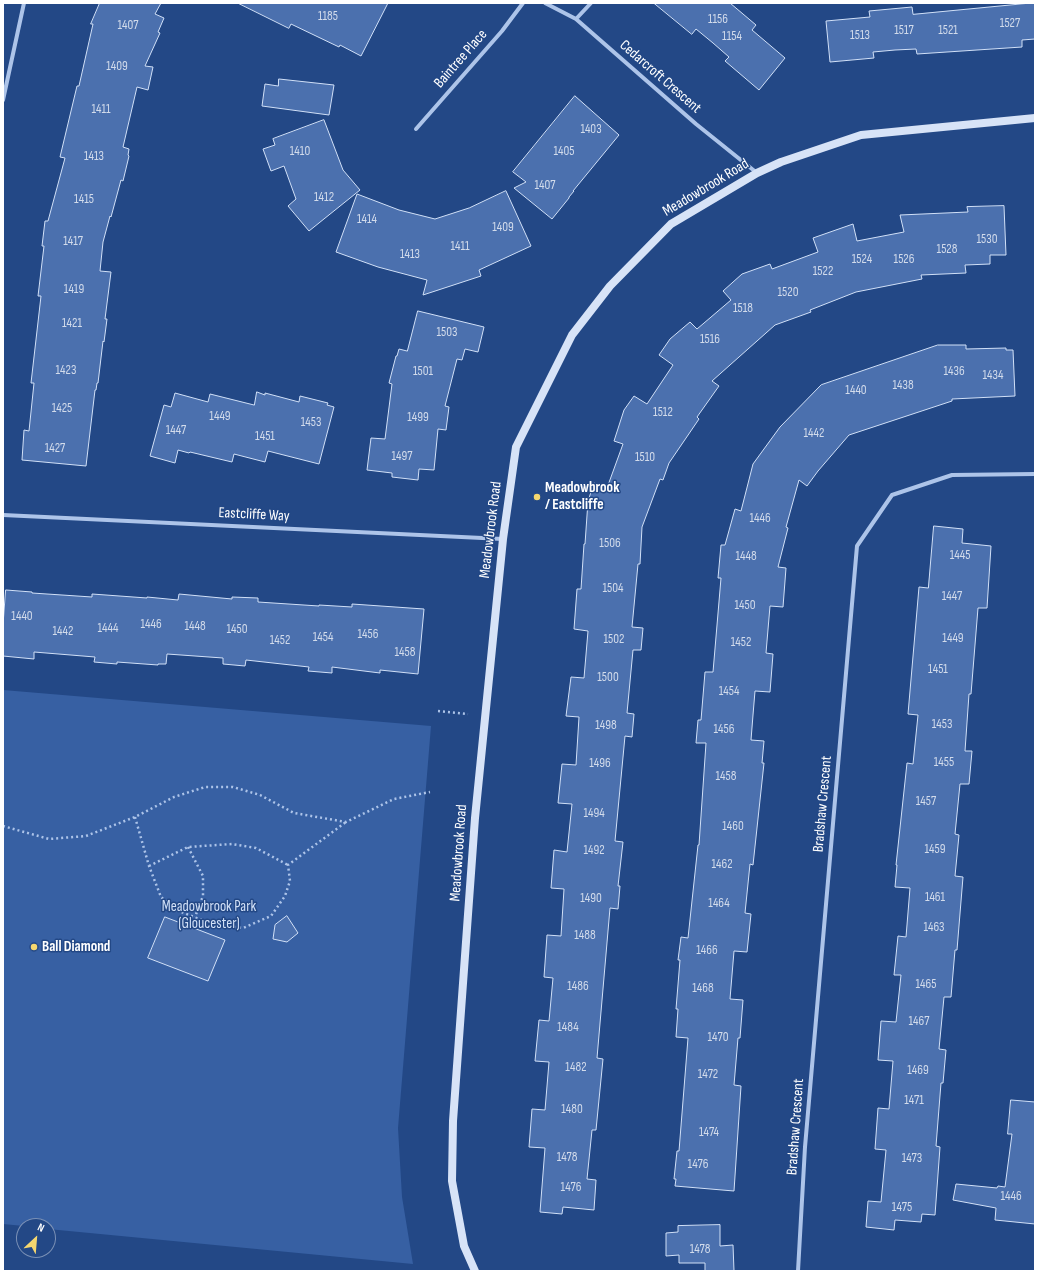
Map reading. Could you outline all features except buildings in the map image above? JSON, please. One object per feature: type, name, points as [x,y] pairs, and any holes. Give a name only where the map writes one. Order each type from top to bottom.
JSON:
[{"type":"street","points":[[3,100],[24,3]]},
{"type":"street","name":"Baintree Place","points":[[416,129],[502,31],[523,3]]},
{"type":"street","name":"Cedarcroft Crescent","points":[[545,3],[576,19],[696,124],[757,173]]},
{"type":"street","points":[[576,19],[590,3]]},
{"type":"street","name":"Meadowbrook Road","points":[[475,1271],[464,1246],[452,1181],[454,1113],[475,818],[503,539],[516,447],[572,335],[610,286],[671,224],[757,173],[781,162],[861,135],[1035,118]]},
{"type":"street","name":"Bradshaw Crescent","points":[[798,1271],[805,1147],[857,546],[892,495],[952,475],[1035,474]]},
{"type":"street","name":"Eastcliffe Way","points":[[3,514],[503,539]]},
{"type":"path","points":[[438,712],[486,715]]},
{"type":"path","points":[[3,826],[49,839],[86,836],[135,817],[174,796],[205,787],[233,787],[260,796],[294,813],[346,822]]},
{"type":"path","points":[[288,865],[346,822],[394,799],[430,792]]},
{"type":"path","points":[[135,817],[149,866],[162,897],[176,910],[212,924],[243,928],[271,916],[285,896],[290,881],[288,865]]},
{"type":"path","points":[[149,866],[188,847],[232,844],[256,848],[288,865]]},
{"type":"path","points":[[188,847],[203,876],[203,896],[195,918]]},
{"type":"green space","name":"Meadowbrook Park (Gloucester)","points":[[3,690],[431,726],[398,1128],[402,1197],[413,1264],[56,1230],[56,1218],[16,1218],[16,1225],[3,1224]]},
{"type":"place","name":"Meadowbrook / Eastcliffe","points":[[537,497]]},
{"type":"place","name":"Ball Diamond","points":[[34,947]]}]
